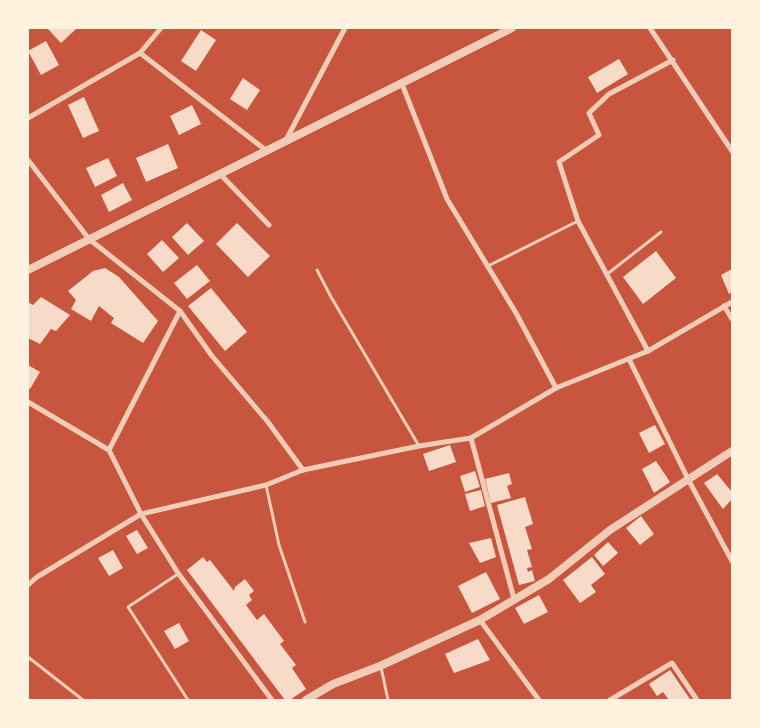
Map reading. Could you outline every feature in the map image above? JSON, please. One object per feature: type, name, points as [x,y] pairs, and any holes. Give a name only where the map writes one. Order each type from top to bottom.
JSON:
[{"type":"street","points":[[28,118],[140,53],[161,28]]},
{"type":"street","points":[[285,142],[345,28]]},
{"type":"street","points":[[28,270],[512,28]]},
{"type":"street","points":[[650,28],[732,151]]},
{"type":"street","points":[[140,53],[267,151]]},
{"type":"street","points":[[648,350],[578,220],[559,162],[599,135],[589,113],[609,94],[673,60]]},
{"type":"street","points":[[402,84],[447,199],[488,266],[556,388]]},
{"type":"street","points":[[28,160],[89,239],[180,311],[212,356],[268,422],[304,470]]},
{"type":"street","points":[[221,175],[270,225]]},
{"type":"street","points":[[28,585],[37,577],[141,514],[266,485],[304,470],[419,446],[471,438],[556,388],[648,350],[732,302]]},
{"type":"street","points":[[724,306],[732,319]]},
{"type":"street","points":[[109,450],[180,311]]},
{"type":"street","points":[[629,359],[688,479],[732,561]]},
{"type":"street","points":[[28,402],[109,450],[141,514],[178,573],[272,700]]},
{"type":"street","points":[[471,438],[514,599]]},
{"type":"street","points":[[306,700],[333,684],[380,666],[480,620],[549,579],[610,530],[732,450]]},
{"type":"street","points":[[480,620],[538,700]]},
{"type":"street","points":[[610,700],[672,663],[697,700]]},
{"type":"lane","points":[[488,266],[578,220]]},
{"type":"lane","points":[[606,275],[662,232]]},
{"type":"lane","points":[[317,270],[419,446]]},
{"type":"lane","points":[[266,485],[279,545],[305,622]]},
{"type":"lane","points":[[178,573],[128,607],[188,700]]},
{"type":"lane","points":[[28,657],[84,700]]},
{"type":"lane","points":[[380,666],[388,700]]},
{"type":"building","points":[[47,28],[75,28],[76,29],[61,43]]},
{"type":"building","points":[[201,30],[216,40],[196,71],[181,61]]},
{"type":"building","points":[[46,41],[59,65],[41,75],[28,51]]},
{"type":"building","points":[[619,59],[628,74],[597,93],[588,77]]},
{"type":"building","points":[[243,78],[260,90],[247,110],[230,99]]},
{"type":"building","points":[[84,97],[99,131],[83,138],[68,105]]},
{"type":"building","points":[[192,105],[201,124],[179,135],[170,116]]},
{"type":"building","points":[[168,144],[178,168],[146,182],[136,158]]},
{"type":"building","points":[[108,158],[117,176],[95,187],[86,168]]},
{"type":"building","points":[[123,183],[132,200],[109,212],[101,195]]},
{"type":"building","points":[[187,223],[204,241],[188,255],[172,237]]},
{"type":"building","points":[[237,223],[270,256],[248,277],[216,244]]},
{"type":"building","points":[[162,240],[179,258],[163,272],[147,254]]},
{"type":"building","points":[[656,251],[676,278],[643,304],[623,277]]},
{"type":"building","points":[[197,265],[210,281],[187,299],[174,283]]},
{"type":"building","points":[[105,268],[119,277],[158,321],[143,343],[111,323],[114,318],[99,306],[91,321],[71,309],[76,300],[68,291],[93,271]]},
{"type":"building","points":[[732,269],[732,292],[729,294],[721,275]]},
{"type":"building","points":[[211,288],[247,332],[225,351],[188,306]]},
{"type":"building","points":[[41,297],[70,315],[56,331],[51,329],[40,344],[28,338],[28,302],[33,305]]},
{"type":"building","points":[[28,365],[40,372],[30,389],[28,388]]},
{"type":"building","points":[[655,425],[665,444],[649,453],[639,433]]},
{"type":"building","points":[[450,445],[456,462],[429,471],[423,454]]},
{"type":"building","points":[[656,461],[670,482],[654,493],[642,469]]},
{"type":"building","points":[[475,471],[480,487],[465,492],[460,476]]},
{"type":"building","points":[[509,473],[512,484],[507,486],[511,498],[491,503],[485,479]]},
{"type":"building","points":[[717,474],[732,492],[732,499],[723,509],[704,483]]},
{"type":"building","points":[[481,490],[485,506],[470,511],[465,494]]},
{"type":"building","points":[[525,497],[533,524],[525,527],[532,549],[527,550],[532,567],[527,568],[528,572],[532,570],[535,581],[519,585],[497,505]]},
{"type":"building","points":[[641,516],[654,534],[640,545],[626,528]]},
{"type":"building","points":[[137,530],[148,548],[137,554],[126,536]]},
{"type":"building","points":[[491,538],[496,557],[480,563],[469,543]]},
{"type":"building","points":[[608,542],[618,553],[603,566],[594,555]]},
{"type":"building","points":[[113,550],[123,568],[109,576],[98,558]]},
{"type":"building","points":[[203,557],[207,562],[210,560],[234,591],[235,587],[245,579],[254,591],[249,595],[252,600],[246,605],[257,620],[264,614],[284,641],[280,644],[296,665],[292,668],[306,689],[290,700],[285,700],[187,570]]},
{"type":"building","points":[[592,557],[605,574],[591,585],[596,592],[580,603],[563,580]]},
{"type":"building","points":[[486,572],[500,599],[472,613],[458,586]]},
{"type":"building","points":[[539,595],[548,612],[524,624],[515,608]]},
{"type":"building","points":[[179,623],[189,641],[175,649],[164,631]]},
{"type":"building","points":[[478,639],[490,660],[454,673],[445,654]]},
{"type":"building","points":[[670,670],[690,699],[669,700],[663,692],[657,696],[649,684]]}]
